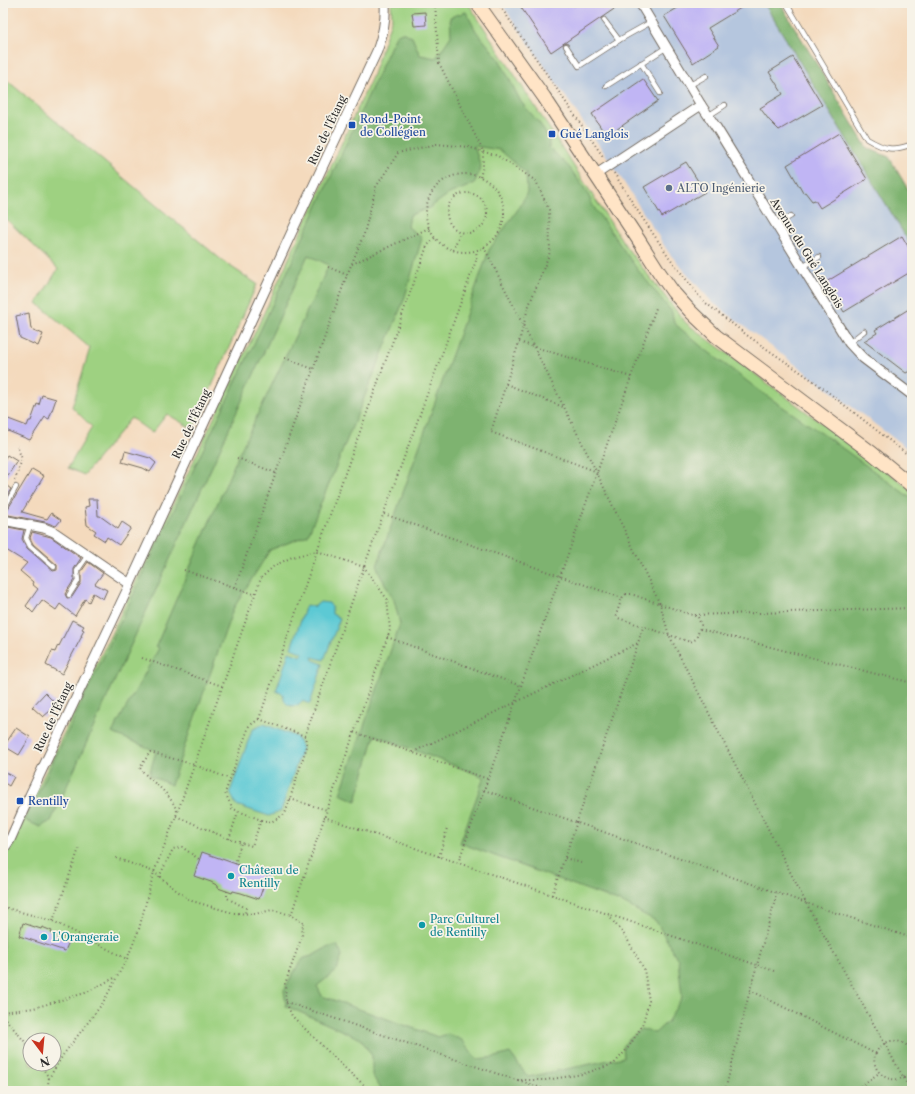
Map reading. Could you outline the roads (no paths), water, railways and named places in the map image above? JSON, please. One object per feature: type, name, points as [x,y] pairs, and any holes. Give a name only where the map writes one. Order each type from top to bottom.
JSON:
[{"type":"main road","points":[[477,3],[544,97],[659,272],[690,312],[716,336],[872,453],[912,486]]},
{"type":"main road","points":[[872,453],[912,478]]},
{"type":"street","name":"Rue de l'Étang","points":[[3,850],[10,840],[130,584],[377,52],[384,32],[386,13],[385,3]]},
{"type":"street","name":"Avenue du Gué Langlois","points":[[640,3],[690,85],[700,105],[849,343],[863,358],[912,395]]},
{"type":"street","points":[[595,175],[700,105]]},
{"type":"street","points":[[3,520],[44,528],[54,532],[130,584]]},
{"type":"lane","points":[[786,3],[867,139],[888,149],[902,149],[912,144]]},
{"type":"lane","points":[[604,20],[619,40]]},
{"type":"lane","points":[[566,46],[580,66],[619,40],[651,22]]},
{"type":"lane","points":[[606,86],[667,47]]},
{"type":"lane","points":[[641,63],[660,93]]},
{"type":"lane","points":[[690,85],[706,76]]},
{"type":"lane","points":[[708,116],[725,106]]},
{"type":"lane","points":[[776,225],[791,216]]},
{"type":"lane","points":[[801,268],[819,258]]},
{"type":"lane","points":[[849,343],[864,331]]},
{"type":"lane","points":[[3,510],[16,487]]},
{"type":"lane","points":[[30,525],[26,538],[30,546],[54,567]]},
{"type":"lane","points":[[69,595],[78,581],[77,571],[88,555]]},
{"type":"water","points":[[320,602],[329,603],[332,607],[332,614],[340,618],[324,660],[312,657],[313,660],[323,664],[310,704],[302,701],[298,705],[292,706],[286,703],[283,694],[276,691],[289,652],[301,656],[303,653],[291,648],[306,605],[314,607]]},
{"type":"water","points":[[264,724],[297,737],[302,748],[281,811],[269,816],[236,805],[230,792],[252,730]]},
{"type":"place","name":"Rond-Point de Collégien","points":[[352,125]]},
{"type":"place","name":"Gué Langlois","points":[[552,134]]},
{"type":"place","name":"ALTO Ingénierie","points":[[669,188]]},
{"type":"place","name":"Rentilly","points":[[20,801]]},
{"type":"place","name":"Château de Rentilly","points":[[231,876]]},
{"type":"place","name":"Parc Culturel de Rentilly","points":[[422,925]]},
{"type":"place","name":"L'Orangeraie","points":[[44,937]]}]
